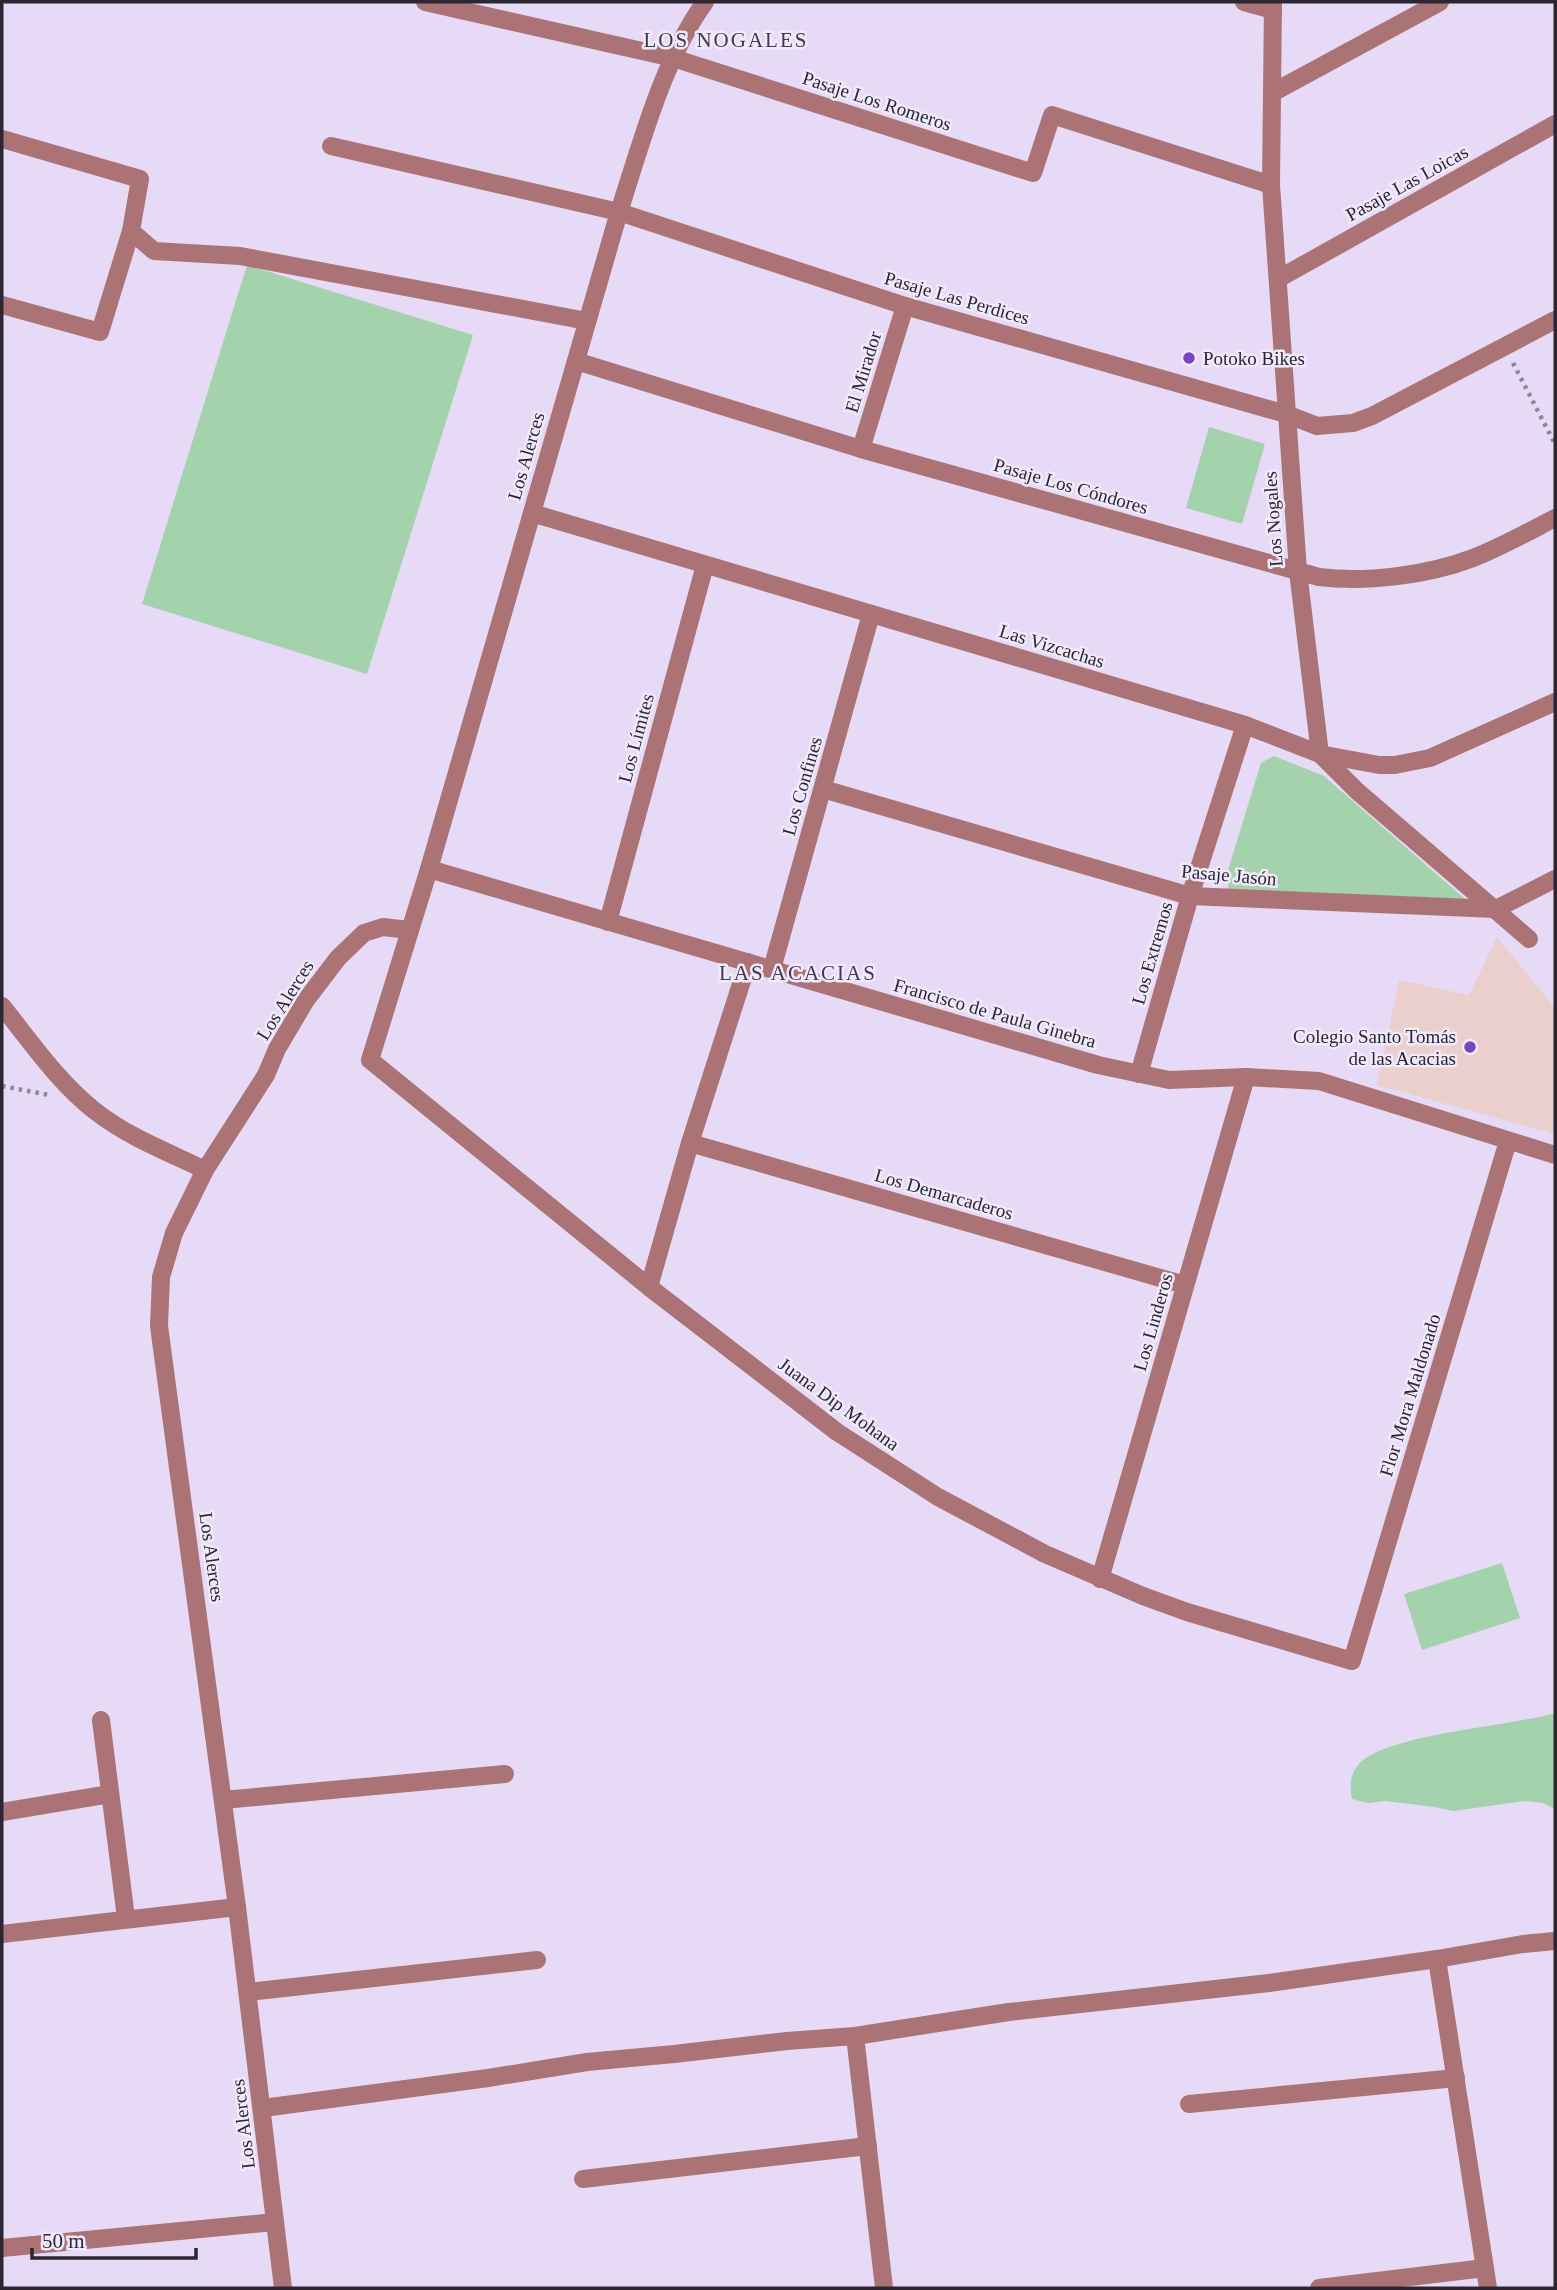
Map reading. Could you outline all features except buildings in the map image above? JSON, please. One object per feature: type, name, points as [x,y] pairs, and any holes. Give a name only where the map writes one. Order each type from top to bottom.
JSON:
[{"type":"street","name":"Pasaje Los Romeros","points":[[425,2],[673,58],[1033,173],[1052,115],[1270,185]]},
{"type":"street","name":"Los Alerces","points":[[370,1060],[429,869],[619,212],[673,58],[691,22],[705,2]]},
{"type":"street","points":[[1244,2],[1273,6]]},
{"type":"street","points":[[1272,93],[1440,2]]},
{"type":"street","name":"Los Nogales","points":[[1273,6],[1270,185],[1298,571],[1320,754]]},
{"type":"street","name":"Pasaje Las Loicas","points":[[1278,279],[1555,124]]},
{"type":"street","points":[[2,139],[140,179],[131,231],[100,332],[2,305]]},
{"type":"street","name":"Pasaje Las Perdices","points":[[331,146],[619,212],[905,306],[1286,414],[1317,426],[1353,423],[1372,416],[1555,320]]},
{"type":"street","points":[[131,231],[154,251],[240,256],[587,321]]},
{"type":"street","name":"El Mirador","points":[[862,449],[905,306]]},
{"type":"street","name":"Pasaje Los Cóndores","points":[[576,361],[862,449],[1319,577],[1358,580],[1442,568],[1496,548],[1555,518]]},
{"type":"street","name":"Las Vizcachas","points":[[532,513],[1245,725],[1320,754],[1379,765],[1412,763],[1447,751],[1555,702]]},
{"type":"street","name":"Los Límites","points":[[608,922],[705,565]]},
{"type":"street","name":"Los Confines","points":[[772,969],[872,614]]},
{"type":"street","name":"Los Extremos","points":[[1139,1074],[1190,897],[1245,725]]},
{"type":"street","points":[[1320,754],[1357,791],[1529,939]]},
{"type":"street","name":"Pasaje Jasón","points":[[823,789],[1190,897],[1496,909],[1555,879]]},
{"type":"street","name":"Francisco de Paula Ginebra","points":[[429,869],[1098,1065],[1182,1080],[1246,1077],[1319,1081],[1555,1156]]},
{"type":"street","name":"Los Alerces","points":[[283,2288],[263,2108],[159,1326],[161,1277],[174,1233],[205,1170],[266,1075],[277,1049],[306,1000],[338,958],[357,939],[372,929],[383,927],[409,930]]},
{"type":"street","points":[[649,1287],[690,1143],[748,962]]},
{"type":"street","points":[[2,1006],[59,1077],[84,1101],[108,1120],[145,1142],[205,1170]]},
{"type":"street","name":"Juana Dip Mohana","points":[[370,1060],[649,1287],[837,1432],[887,1466],[991,1527],[1100,1579],[1187,1612],[1352,1661]]},
{"type":"street","name":"Los Linderos","points":[[1100,1579],[1246,1077]]},
{"type":"street","name":"Flor Mora Maldonado","points":[[1352,1661],[1508,1140]]},
{"type":"street","name":"Los Demarcaderos","points":[[690,1143],[1185,1285]]},
{"type":"street","points":[[101,1720],[126,1918]]},
{"type":"street","points":[[223,1800],[505,1774]]},
{"type":"street","points":[[2,1812],[110,1794]]},
{"type":"street","points":[[2,1934],[237,1907]]},
{"type":"street","points":[[263,2108],[587,2062],[855,2036],[1010,2012],[1269,1983],[1555,1941]]},
{"type":"street","points":[[1437,1959],[1488,2288]]},
{"type":"street","points":[[248,1992],[537,1960]]},
{"type":"street","points":[[855,2036],[884,2288]]},
{"type":"street","points":[[1189,2104],[1456,2078]]},
{"type":"street","points":[[583,2179],[868,2146]]},
{"type":"street","points":[[2,2248],[275,2222]]},
{"type":"street","points":[[1320,2288],[1485,2268]]},
{"type":"path","points":[[1504,347],[1555,444]]},
{"type":"path","points":[[2,1086],[84,1101]]},
{"type":"shaded area","name":"Colegio Santo Tomás de las Acacias","points":[[1497,937],[1555,1008],[1555,1134],[1377,1085],[1399,980],[1469,995]]},
{"type":"green space","points":[[247,265],[473,335],[367,674],[142,604]]},
{"type":"green space","points":[[1209,427],[1265,444],[1242,524],[1186,508]]},
{"type":"green space","points":[[1274,756],[1324,776],[1465,899],[1228,890],[1228,870],[1261,763]]},
{"type":"green space","points":[[1502,1563],[1520,1618],[1422,1650],[1404,1594]]},
{"type":"green space","points":[[1555,1713],[1555,1809],[1543,1803],[1525,1801],[1453,1811],[1352,1799],[1353,1772],[1373,1754],[1422,1738]]},
{"type":"place","name":"Potoko Bikes","points":[[1189,358]]},
{"type":"place","name":"Colegio Santo Tomás de las Acacias","points":[[1470,1047]]},
{"type":"district","name":"LOS NOGALES","points":[[726,40]]},
{"type":"district","name":"LAS ACACIAS","points":[[798,973]]}]
